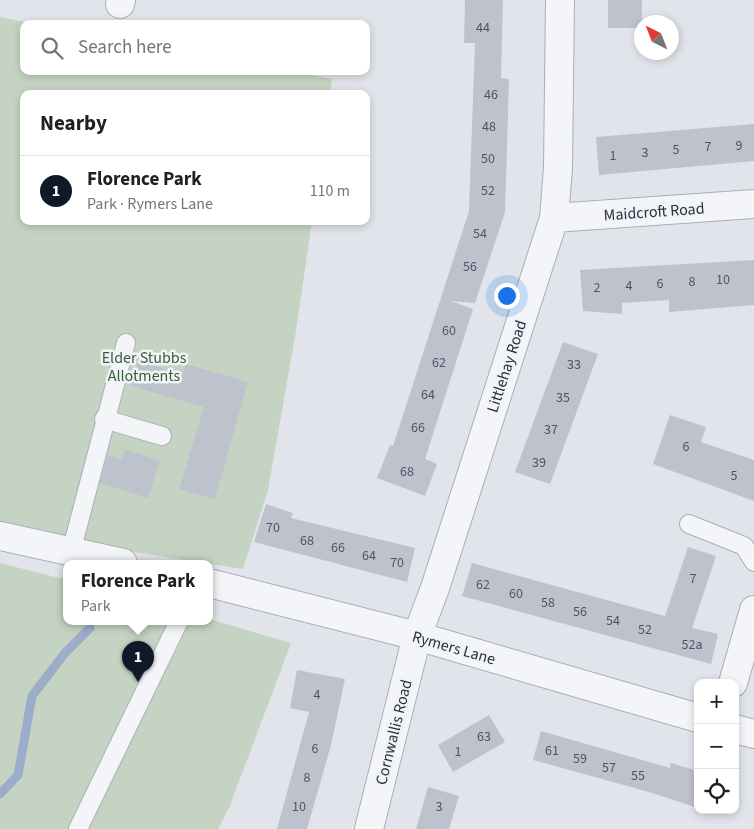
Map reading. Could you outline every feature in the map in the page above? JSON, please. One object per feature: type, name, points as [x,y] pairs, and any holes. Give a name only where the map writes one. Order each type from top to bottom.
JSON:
[{"type":"street","name":"Littlehay Road","points":[[417,636],[435,588],[554,218],[558,168],[560,0]]},
{"type":"street","name":"Maidcroft Road","points":[[554,218],[754,204]]},
{"type":"street","points":[[0,536],[109,560]]},
{"type":"street","name":"Rymers Lane","points":[[213,584],[417,636],[694,717]]},
{"type":"street","points":[[734,679],[754,610]]},
{"type":"street","name":"Cornwallis Road","points":[[369,829],[417,636]]},
{"type":"street","points":[[739,729],[754,734]]},
{"type":"lane","points":[[71,552],[104,419],[126,344]]},
{"type":"lane","points":[[104,419],[162,436]]},
{"type":"lane","points":[[689,524],[744,546],[754,562]]},
{"type":"lane","points":[[78,829],[177,625]]},
{"type":"green space","name":"Elder Stubbs Allotments","points":[[0,17],[20,21],[20,75],[311,75],[332,79],[331,90],[20,90],[20,225],[311,225],[296,331],[268,490],[243,569],[213,564],[213,560],[185,560],[70,542],[0,522]]},
{"type":"green space","points":[[0,563],[63,579],[63,625],[213,625],[213,620],[291,643],[229,808],[218,829],[0,829]]},
{"type":"building","points":[[465,0],[503,0],[501,78],[509,79],[505,212],[475,303],[451,301],[473,309],[425,459],[437,464],[425,496],[377,478],[390,445],[393,446],[469,211],[475,43],[464,43]]},
{"type":"building","points":[[608,0],[642,0],[642,15],[634,15],[634,28],[608,28]]},
{"type":"building","points":[[754,124],[754,161],[599,175],[596,137]]},
{"type":"building","points":[[754,260],[754,305],[669,312],[669,300],[622,303],[622,314],[583,311],[580,270]]},
{"type":"building","points":[[563,342],[598,354],[550,484],[515,472]]},
{"type":"building","points":[[138,361],[183,374],[186,364],[248,382],[215,499],[179,489],[204,407],[131,386]]},
{"type":"building","points":[[670,415],[706,427],[701,442],[754,460],[754,501],[653,464]]},
{"type":"building","points":[[125,449],[160,461],[148,498],[100,483],[108,455],[121,459]]},
{"type":"building","points":[[266,504],[293,513],[291,518],[415,548],[407,582],[254,542]]},
{"type":"building","points":[[688,547],[716,556],[692,628],[718,634],[711,664],[462,596],[472,563],[665,616]]},
{"type":"building","points":[[297,670],[345,679],[331,745],[307,829],[277,829],[309,712],[290,708]]},
{"type":"building","points":[[489,715],[505,742],[453,772],[438,745]]},
{"type":"building","points":[[541,731],[670,768],[671,763],[694,770],[694,807],[649,792],[533,760]]},
{"type":"building","points":[[428,787],[459,796],[449,829],[416,829]]},
{"type":"waterway","points":[[0,794],[18,775],[32,696],[65,653],[90,628]]},
{"type":"place","name":"Florence Park","points":[[138,682]]}]
